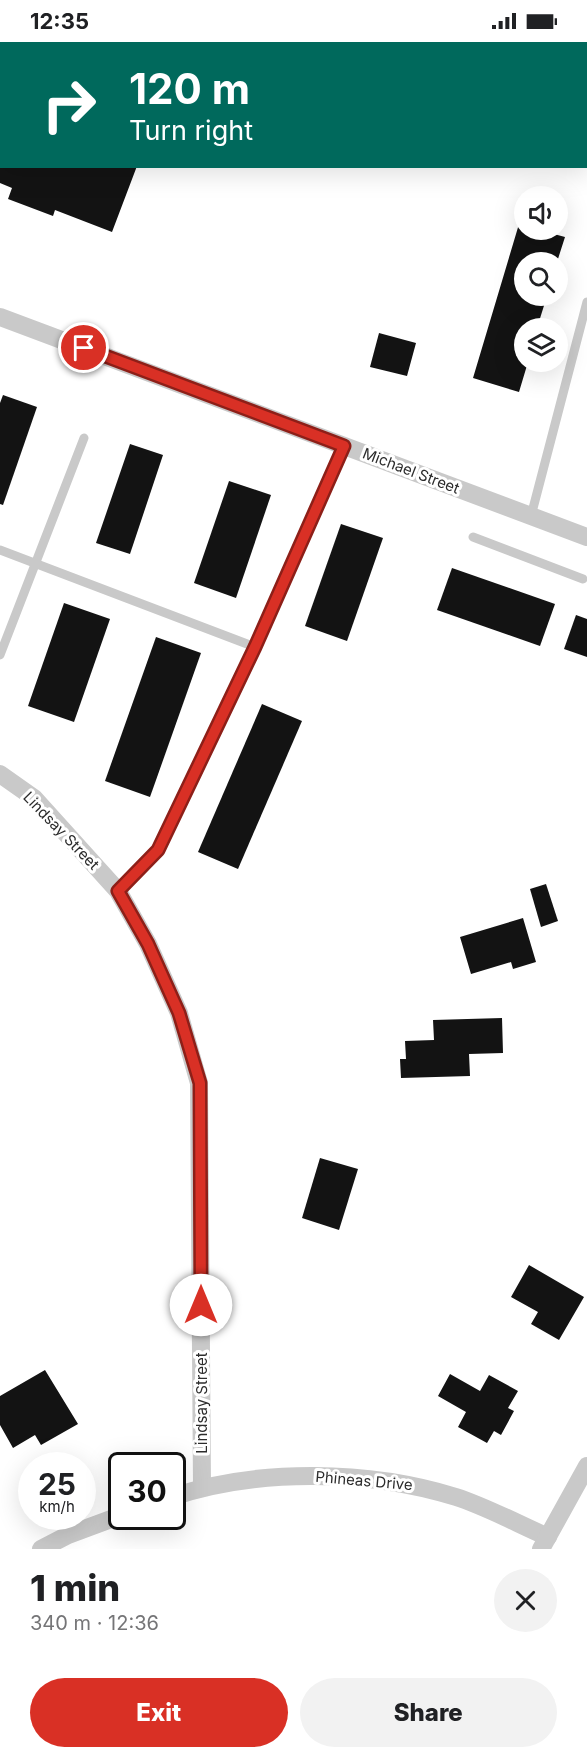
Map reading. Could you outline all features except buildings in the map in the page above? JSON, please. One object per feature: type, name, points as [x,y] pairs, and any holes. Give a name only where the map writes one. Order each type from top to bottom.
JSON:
[{"type":"street","name":"Michael Street","points":[[0,316],[587,537]]},
{"type":"street","name":"Lindsay Street","points":[[0,774],[34,798],[118,891],[148,944],[179,1013],[200,1083],[202,1487]]},
{"type":"street","points":[[545,1543],[587,1466]]},
{"type":"street","name":"Phineas Drive","points":[[186,1492],[202,1487],[328,1475],[417,1485],[459,1498],[545,1543]]},
{"type":"street","points":[[41,1549],[68,1535],[108,1520]]},
{"type":"lane","points":[[531,516],[587,302]]},
{"type":"lane","points":[[0,655],[84,438]]},
{"type":"lane","points":[[118,891],[158,850],[255,647],[344,446]]},
{"type":"lane","points":[[473,537],[586,577]]},
{"type":"lane","points":[[0,550],[255,647]]},
{"type":"route","points":[[84,348],[344,446],[255,647],[158,850],[118,891],[148,944],[179,1013],[200,1083],[201,1305]]}]
